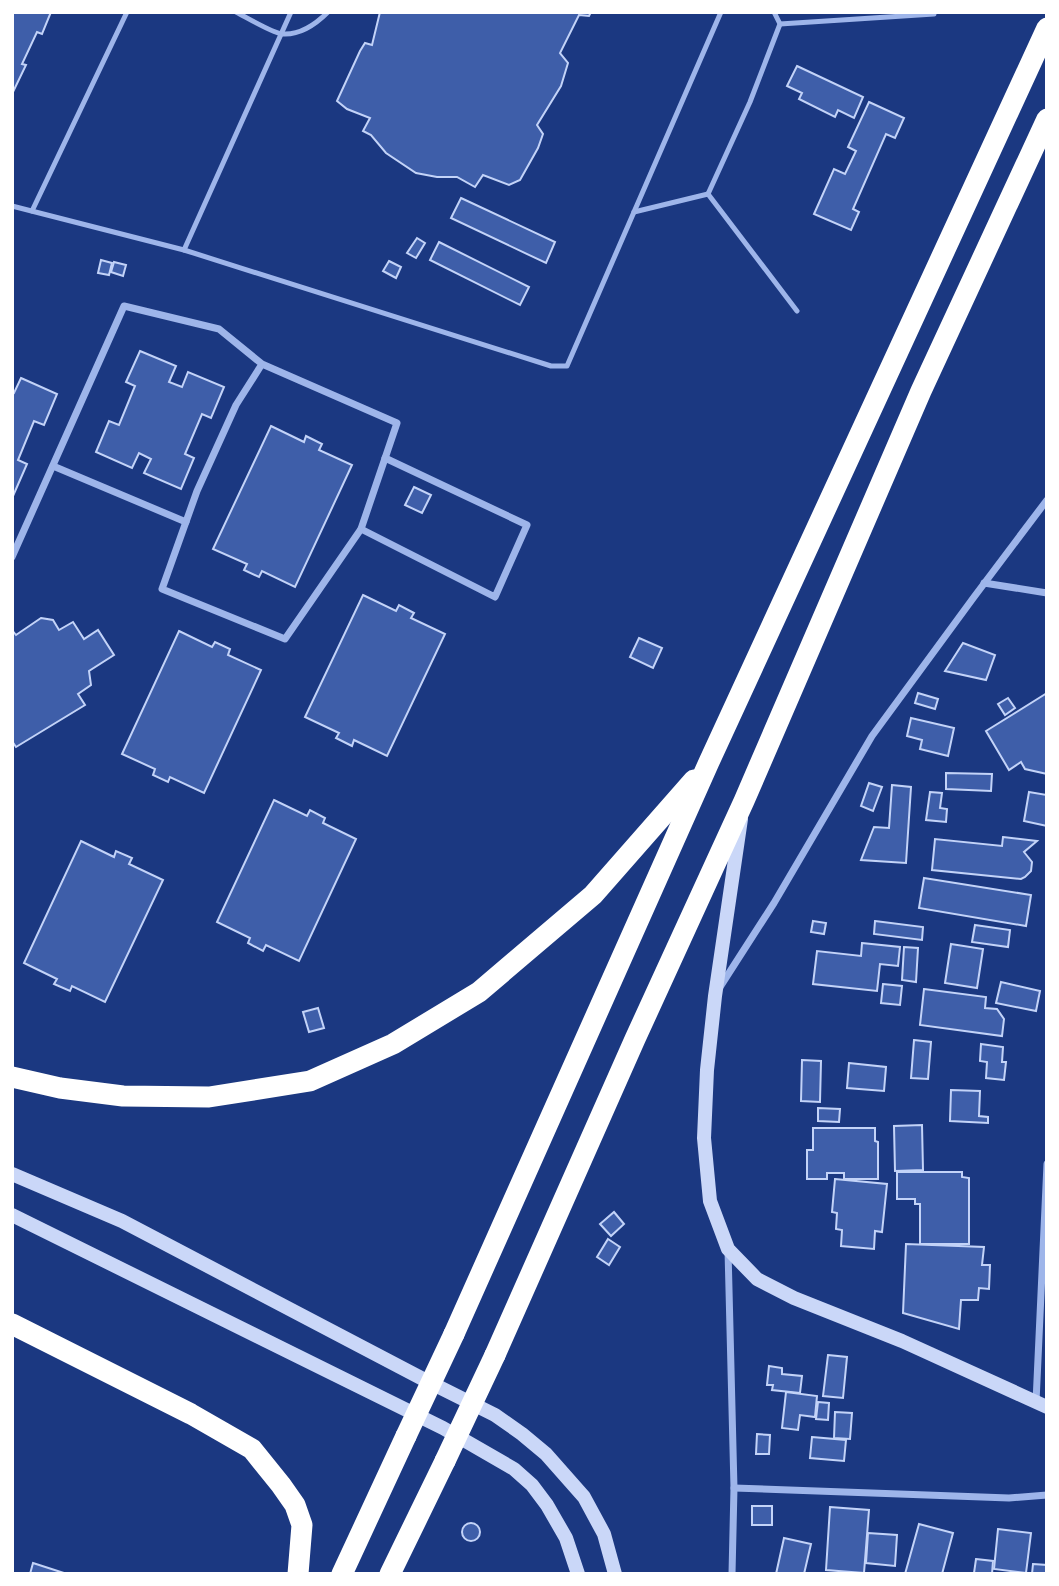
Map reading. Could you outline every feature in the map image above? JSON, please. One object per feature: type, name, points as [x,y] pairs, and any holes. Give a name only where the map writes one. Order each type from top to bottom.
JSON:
[{"type":"highway","points":[[342,1574],[454,1334],[709,762],[1047,27]]},
{"type":"highway","points":[[390,1574],[495,1355],[744,801],[921,391],[1047,119]]},
{"type":"highway","points":[[12,1077],[60,1088],[123,1096],[209,1097],[310,1081],[382,1050],[479,992],[593,895],[709,762]]},
{"type":"highway","points":[[12,1324],[191,1414],[252,1449],[295,1505],[302,1525],[298,1574]]},
{"type":"main road","points":[[744,801],[715,996],[707,1070],[704,1138],[710,1201],[728,1249],[757,1279],[794,1298],[902,1341],[1041,1405]]},
{"type":"main road","points":[[12,1174],[122,1221],[495,1415],[546,1454],[584,1497],[604,1534],[615,1574]]},
{"type":"main road","points":[[12,1215],[443,1427],[514,1469],[532,1485],[547,1505],[566,1538],[578,1574]]},
{"type":"street","points":[[12,557],[124,306],[219,329],[262,364],[397,422],[360,529],[285,639],[162,589],[197,491],[236,405],[262,364]]},
{"type":"street","points":[[360,529],[495,597],[527,525],[385,458]]},
{"type":"street","points":[[53,466],[186,522]]},
{"type":"street","points":[[715,996],[774,903],[872,736],[1047,500]]},
{"type":"street","points":[[984,583],[1047,593]]},
{"type":"street","points":[[1041,1405],[1047,1164]]},
{"type":"street","points":[[728,1249],[734,1488],[732,1574]]},
{"type":"street","points":[[734,1488],[1009,1498],[1047,1495]]},
{"type":"lane","points":[[32,211],[127,12]]},
{"type":"lane","points":[[236,12],[281,34],[302,31],[328,12]]},
{"type":"lane","points":[[184,250],[291,12]]},
{"type":"lane","points":[[12,206],[184,250],[551,366],[567,366],[721,12]]},
{"type":"lane","points":[[708,194],[750,102],[780,24],[774,12]]},
{"type":"lane","points":[[780,24],[934,14]]},
{"type":"lane","points":[[634,212],[708,194]]},
{"type":"lane","points":[[708,194],[797,311]]},
{"type":"building","points":[[12,12],[51,12],[42,34],[37,32],[22,64],[26,65],[12,94]]},
{"type":"building","points":[[380,12],[591,12],[589,16],[579,15],[560,53],[568,63],[561,86],[537,125],[543,134],[520,180],[509,185],[483,175],[475,187],[457,177],[416,173],[386,153],[371,135],[363,131],[370,118],[347,109],[337,101],[365,43],[372,45]]},
{"type":"building","points":[[797,66],[863,97],[854,118],[838,110],[835,117],[799,99],[802,93],[787,86]]},
{"type":"building","points":[[869,102],[904,118],[895,138],[886,134],[853,209],[859,212],[851,230],[814,214],[834,169],[845,174],[856,151],[848,147]]},
{"type":"building","points":[[461,198],[555,242],[546,263],[451,218]]},
{"type":"building","points":[[417,238],[425,243],[416,258],[407,253]]},
{"type":"building","points":[[439,242],[529,287],[520,305],[430,260]]},
{"type":"building","points":[[101,260],[112,263],[109,275],[98,273]]},
{"type":"building","points":[[389,261],[401,267],[396,278],[383,271]]},
{"type":"building","points":[[114,262],[126,265],[123,276],[111,272]]},
{"type":"building","points":[[140,351],[176,366],[169,382],[182,387],[188,372],[224,387],[211,418],[202,414],[185,454],[194,458],[181,489],[144,473],[151,459],[139,453],[132,468],[96,452],[109,421],[119,425],[135,386],[126,382]]},
{"type":"building","points":[[21,378],[57,394],[44,425],[34,421],[18,460],[27,464],[13,496],[12,392],[14,393]]},
{"type":"building","points":[[271,426],[304,442],[306,436],[322,444],[319,450],[352,465],[295,587],[262,571],[259,577],[244,570],[247,564],[213,549]]},
{"type":"building","points":[[414,487],[431,495],[422,513],[405,505]]},
{"type":"building","points":[[363,595],[396,611],[399,605],[414,613],[411,618],[445,634],[387,756],[354,740],[352,746],[336,738],[339,733],[305,717]]},
{"type":"building","points":[[41,618],[53,620],[59,630],[73,622],[84,639],[98,630],[114,655],[89,671],[91,685],[78,694],[85,705],[16,747],[12,741],[12,630],[16,635]]},
{"type":"building","points":[[179,631],[212,647],[215,642],[230,649],[228,655],[261,670],[204,793],[170,777],[168,782],[153,775],[155,769],[122,754]]},
{"type":"building","points":[[639,638],[662,648],[653,668],[630,657]]},
{"type":"building","points":[[963,643],[995,655],[986,680],[945,671]]},
{"type":"building","points":[[918,693],[938,699],[935,709],[915,703]]},
{"type":"building","points":[[1047,693],[1047,774],[1025,769],[1021,762],[1009,770],[986,731]]},
{"type":"building","points":[[1008,698],[1015,708],[1005,715],[998,704]]},
{"type":"building","points":[[911,718],[954,728],[948,756],[920,749],[922,740],[907,736]]},
{"type":"building","points":[[946,773],[992,774],[991,791],[946,789]]},
{"type":"building","points":[[869,783],[882,787],[873,811],[861,806]]},
{"type":"building","points":[[892,785],[911,787],[906,863],[861,860],[874,827],[889,828]]},
{"type":"building","points":[[930,792],[942,793],[940,808],[947,809],[946,822],[926,820]]},
{"type":"building","points":[[1029,792],[1047,795],[1047,826],[1024,821]]},
{"type":"building","points":[[274,800],[307,816],[310,810],[325,818],[323,823],[356,839],[299,961],[266,945],[263,951],[248,943],[250,938],[217,922]]},
{"type":"building","points":[[1003,837],[1037,841],[1024,852],[1032,862],[1031,871],[1021,879],[932,870],[935,839],[1002,846]]},
{"type":"building","points":[[81,841],[114,857],[116,851],[132,858],[129,864],[163,880],[105,1002],[72,986],[70,991],[54,984],[57,979],[24,963]]},
{"type":"building","points":[[924,878],[1031,895],[1026,926],[919,908]]},
{"type":"building","points":[[813,921],[826,923],[824,934],[811,932]]},
{"type":"building","points":[[875,921],[923,927],[922,940],[874,934]]},
{"type":"building","points":[[975,925],[1010,930],[1008,947],[972,942]]},
{"type":"building","points":[[862,943],[900,947],[898,966],[880,964],[877,991],[813,984],[817,951],[861,956]]},
{"type":"building","points":[[951,944],[983,949],[977,988],[945,983]]},
{"type":"building","points":[[904,947],[918,948],[916,982],[902,980]]},
{"type":"building","points":[[1001,982],[1040,991],[1036,1011],[996,1003]]},
{"type":"building","points":[[883,984],[902,986],[900,1005],[881,1003]]},
{"type":"building","points":[[924,989],[986,997],[985,1008],[997,1009],[1004,1019],[1002,1036],[920,1025]]},
{"type":"building","points":[[318,1008],[324,1028],[309,1032],[303,1012]]},
{"type":"building","points":[[914,1040],[931,1042],[928,1079],[911,1078]]},
{"type":"building","points":[[981,1044],[1003,1047],[1002,1062],[1006,1062],[1004,1080],[986,1078],[987,1062],[980,1061]]},
{"type":"building","points":[[802,1060],[821,1061],[820,1102],[801,1101]]},
{"type":"building","points":[[849,1063],[886,1067],[884,1091],[847,1088]]},
{"type":"building","points":[[951,1090],[980,1091],[979,1116],[988,1117],[988,1123],[950,1121]]},
{"type":"building","points":[[818,1108],[840,1109],[839,1122],[818,1121]]},
{"type":"building","points":[[922,1125],[923,1170],[895,1171],[894,1126]]},
{"type":"building","points":[[813,1128],[875,1128],[875,1141],[878,1142],[878,1179],[844,1179],[844,1173],[827,1173],[827,1179],[807,1179],[807,1150],[813,1150]]},
{"type":"building","points":[[897,1172],[962,1172],[962,1177],[969,1178],[969,1244],[920,1244],[920,1204],[915,1204],[915,1199],[897,1199]]},
{"type":"building","points":[[835,1179],[887,1184],[882,1232],[875,1231],[874,1249],[841,1246],[842,1230],[836,1229],[837,1213],[832,1212]]},
{"type":"building","points":[[614,1212],[624,1224],[611,1236],[600,1224]]},
{"type":"building","points":[[608,1239],[620,1247],[609,1265],[597,1257]]},
{"type":"building","points":[[906,1244],[984,1247],[982,1265],[990,1265],[989,1289],[979,1288],[978,1300],[961,1300],[959,1329],[903,1313]]},
{"type":"building","points":[[828,1355],[847,1357],[843,1398],[823,1396]]},
{"type":"building","points":[[769,1366],[782,1368],[782,1374],[802,1376],[800,1393],[772,1390],[773,1385],[767,1385]]},
{"type":"building","points":[[786,1392],[817,1396],[815,1417],[800,1415],[798,1430],[782,1428]]},
{"type":"building","points":[[818,1402],[829,1403],[828,1420],[816,1419]]},
{"type":"building","points":[[835,1412],[852,1413],[850,1439],[834,1438]]},
{"type":"building","points":[[757,1434],[770,1435],[769,1454],[756,1454]]},
{"type":"building","points":[[812,1437],[846,1440],[844,1461],[810,1458]]},
{"type":"building","points":[[752,1506],[772,1506],[772,1525],[752,1525]]},
{"type":"building","points":[[830,1507],[869,1510],[864,1573],[826,1570]]},
{"type":"building","points":[[471,1523],[477,1526],[480,1532],[477,1538],[471,1541],[465,1538],[462,1532],[465,1526]]},
{"type":"building","points":[[919,1524],[953,1533],[942,1574],[905,1574]]},
{"type":"building","points":[[998,1529],[1031,1533],[1026,1573],[994,1569]]},
{"type":"building","points":[[868,1533],[897,1535],[895,1566],[866,1563]]},
{"type":"building","points":[[784,1538],[811,1544],[804,1574],[776,1574]]},
{"type":"building","points":[[976,1559],[993,1561],[992,1574],[974,1573]]},
{"type":"building","points":[[33,1563],[67,1574],[30,1574]]},
{"type":"building","points":[[1033,1564],[1047,1565],[1047,1574],[1032,1574]]}]
